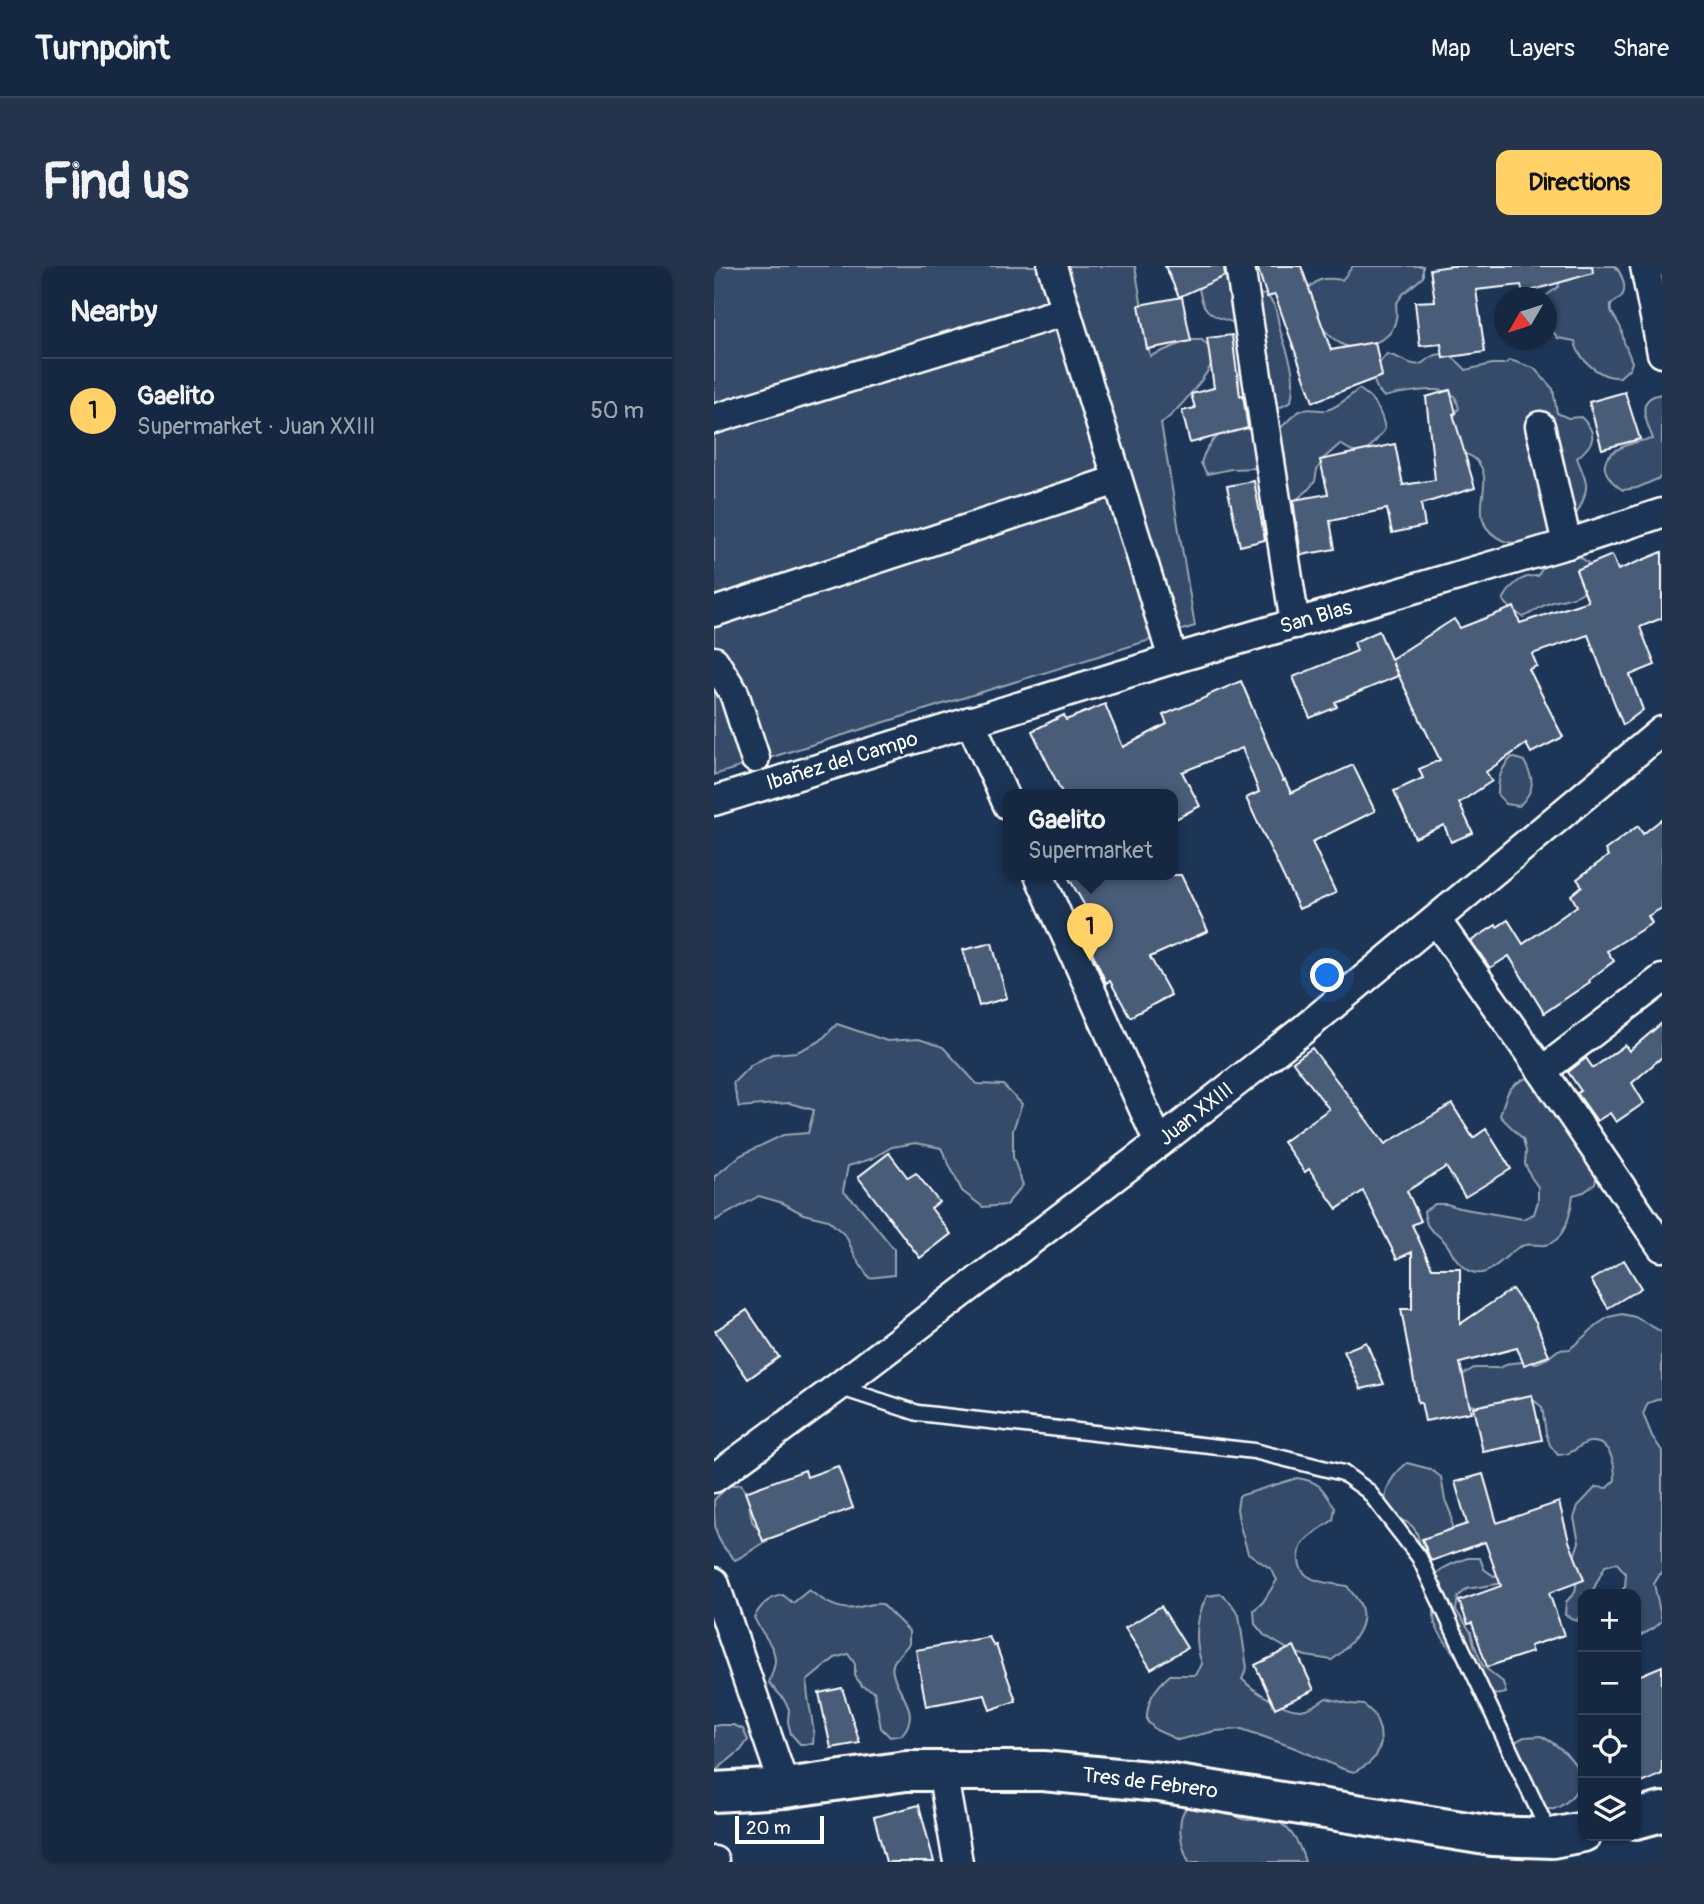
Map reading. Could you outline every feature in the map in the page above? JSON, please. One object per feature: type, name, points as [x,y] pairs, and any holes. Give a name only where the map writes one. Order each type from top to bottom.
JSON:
[{"type":"street","points":[[1052,266],[1173,659]]},
{"type":"street","points":[[1240,266],[1295,624]]},
{"type":"street","points":[[1645,266],[1662,353]]},
{"type":"street","points":[[714,419],[1066,311]]},
{"type":"street","points":[[1540,426],[1567,544]]},
{"type":"street","points":[[714,612],[1117,480]]},
{"type":"street","name":"San Blas","points":[[970,721],[1567,544],[1662,513]]},
{"type":"street","points":[[714,661],[734,693],[755,758]]},
{"type":"street","points":[[970,721],[1003,794]]},
{"type":"street","name":"Ibañez del Campo","points":[[714,801],[970,721]]},
{"type":"street","name":"Juan XXIII","points":[[716,1471],[838,1387],[1159,1143],[1304,1029],[1662,731]]},
{"type":"street","points":[[1041,880],[1159,1143]]},
{"type":"street","points":[[1436,920],[1662,1247]]},
{"type":"street","points":[[1542,1071],[1662,979]]},
{"type":"street","points":[[714,1582],[785,1788]]},
{"type":"street","name":"Tres de Febrero","points":[[714,1792],[785,1788],[906,1771],[1043,1771],[1159,1782],[1492,1836],[1567,1835]]},
{"type":"street","points":[[942,1771],[958,1862]]},
{"type":"street","points":[[1641,1818],[1662,1812]]},
{"type":"lane","points":[[838,1387],[918,1413],[1254,1451],[1343,1473],[1368,1491],[1419,1557],[1567,1835]]},
{"type":"shaded area","points":[[714,266],[1135,266],[1150,356],[1190,340],[1202,340],[1212,350],[1210,367],[1195,389],[1161,423],[1195,626],[714,775]]},
{"type":"shaded area","points":[[1353,266],[1423,266],[1423,277],[1403,294],[1396,304],[1396,320],[1388,334],[1370,345],[1349,347],[1331,337],[1300,297],[1318,281],[1342,280]]},
{"type":"shaded area","points":[[1565,266],[1615,266],[1624,284],[1624,292],[1611,304],[1611,311],[1621,328],[1632,362],[1630,368],[1620,377],[1598,371],[1581,355],[1575,341],[1557,337],[1558,287]]},
{"type":"shaded area","points":[[1216,271],[1228,272],[1241,292],[1266,295],[1275,308],[1291,365],[1293,391],[1291,402],[1269,413],[1245,407],[1238,397],[1242,339],[1232,322],[1213,315],[1202,302],[1199,288],[1206,278]]},
{"type":"shaded area","points":[[1387,354],[1416,364],[1443,354],[1456,360],[1466,370],[1505,364],[1510,360],[1534,368],[1553,389],[1557,413],[1568,418],[1581,417],[1592,434],[1587,448],[1577,458],[1585,481],[1585,495],[1577,513],[1568,524],[1551,535],[1520,543],[1504,541],[1492,533],[1482,515],[1484,474],[1480,465],[1473,457],[1452,450],[1440,439],[1459,408],[1455,396],[1444,391],[1431,390],[1384,397],[1376,386],[1374,375]]},
{"type":"shaded area","points":[[1359,389],[1376,406],[1385,429],[1362,457],[1340,444],[1323,459],[1315,481],[1307,491],[1287,507],[1259,468],[1231,469],[1207,474],[1201,463],[1212,441],[1224,432],[1239,428],[1275,431],[1300,411],[1331,409]]},
{"type":"shaded area","points":[[1662,394],[1662,477],[1637,488],[1623,490],[1607,474],[1607,459],[1628,444],[1653,439],[1644,412],[1645,406],[1653,396]]},
{"type":"shaded area","points":[[1577,554],[1595,573],[1581,593],[1547,604],[1523,617],[1503,600],[1517,582],[1526,577],[1538,576],[1544,565]]},
{"type":"shaded area","points":[[1512,757],[1524,761],[1532,785],[1519,806],[1506,804],[1498,795],[1500,774]]},
{"type":"shaded area","points":[[837,1024],[887,1041],[919,1039],[943,1047],[977,1084],[1003,1085],[1022,1104],[1013,1130],[1013,1157],[1023,1185],[1006,1205],[983,1207],[962,1191],[941,1148],[916,1143],[892,1147],[871,1159],[848,1166],[843,1191],[860,1207],[894,1249],[894,1275],[869,1278],[846,1236],[828,1220],[803,1214],[783,1203],[759,1196],[714,1221],[714,1177],[741,1155],[783,1135],[808,1133],[814,1110],[789,1103],[739,1107],[733,1083],[751,1065],[772,1054],[797,1052],[820,1041]]},
{"type":"shaded area","points":[[1532,1076],[1598,1170],[1595,1184],[1584,1192],[1573,1195],[1566,1225],[1552,1243],[1519,1247],[1491,1269],[1477,1273],[1460,1263],[1446,1243],[1430,1229],[1424,1211],[1435,1204],[1447,1204],[1523,1219],[1534,1214],[1538,1187],[1525,1164],[1523,1139],[1500,1116],[1509,1090],[1518,1082]]},
{"type":"shaded area","points":[[1622,1314],[1635,1317],[1662,1332],[1662,1398],[1648,1403],[1643,1414],[1662,1451],[1662,1574],[1654,1584],[1662,1621],[1641,1635],[1641,1589],[1623,1589],[1626,1574],[1617,1563],[1605,1566],[1594,1589],[1578,1589],[1577,1621],[1565,1615],[1566,1602],[1575,1592],[1577,1580],[1574,1567],[1579,1542],[1574,1518],[1578,1506],[1596,1487],[1607,1488],[1615,1480],[1613,1460],[1607,1449],[1597,1442],[1590,1442],[1568,1454],[1558,1455],[1550,1445],[1546,1433],[1542,1407],[1532,1399],[1508,1400],[1485,1408],[1459,1406],[1455,1385],[1464,1374],[1474,1368],[1537,1363],[1558,1350],[1570,1349],[1609,1317]]},
{"type":"shaded area","points":[[1407,1463],[1430,1469],[1441,1477],[1445,1500],[1451,1514],[1452,1527],[1448,1538],[1429,1553],[1420,1546],[1412,1526],[1395,1517],[1386,1503],[1391,1481]]},
{"type":"shaded area","points":[[1297,1478],[1311,1481],[1320,1487],[1335,1508],[1333,1520],[1313,1534],[1302,1546],[1299,1558],[1301,1568],[1317,1581],[1347,1586],[1359,1602],[1362,1612],[1356,1636],[1332,1660],[1291,1651],[1264,1635],[1255,1624],[1254,1610],[1263,1602],[1277,1580],[1271,1569],[1248,1553],[1237,1509],[1239,1496]]},
{"type":"shaded area","points":[[741,1484],[748,1497],[752,1521],[767,1541],[735,1560],[719,1540],[714,1519],[714,1500],[728,1486]]},
{"type":"shaded area","points":[[1468,1558],[1480,1558],[1484,1569],[1494,1576],[1506,1571],[1504,1583],[1467,1589],[1458,1597],[1456,1610],[1471,1632],[1483,1666],[1503,1682],[1506,1693],[1494,1694],[1484,1689],[1460,1662],[1435,1624],[1436,1602],[1432,1601],[1431,1591],[1435,1576],[1444,1568]]},
{"type":"shaded area","points":[[809,1590],[842,1608],[882,1604],[909,1631],[909,1644],[896,1659],[892,1669],[909,1709],[908,1725],[902,1735],[890,1737],[881,1728],[874,1691],[862,1686],[855,1676],[855,1664],[848,1654],[835,1658],[807,1681],[813,1744],[800,1744],[791,1734],[789,1709],[769,1683],[774,1654],[754,1617],[763,1605],[773,1598],[783,1595],[793,1603]]},
{"type":"shaded area","points":[[1221,1594],[1239,1615],[1247,1668],[1242,1679],[1269,1699],[1294,1709],[1308,1708],[1326,1698],[1364,1705],[1374,1714],[1381,1743],[1376,1756],[1368,1764],[1354,1772],[1343,1769],[1242,1729],[1215,1731],[1178,1740],[1156,1730],[1147,1721],[1150,1701],[1170,1675],[1196,1675],[1202,1664],[1197,1638],[1200,1612],[1207,1596]]},
{"type":"shaded area","points":[[733,1725],[743,1729],[748,1740],[741,1750],[714,1772],[714,1726]]},
{"type":"shaded area","points":[[1541,1736],[1567,1755],[1578,1770],[1578,1788],[1565,1803],[1554,1809],[1537,1807],[1513,1743],[1524,1737]]},
{"type":"shaded area","points":[[1195,1801],[1220,1803],[1243,1819],[1274,1820],[1292,1834],[1305,1862],[1189,1862],[1180,1827],[1183,1813]]},
{"type":"building","points":[[1165,266],[1224,266],[1225,276],[1179,297]]},
{"type":"building","points":[[1257,266],[1301,266],[1331,350],[1375,342],[1382,376],[1313,402],[1275,295],[1267,297]]},
{"type":"building","points":[[1451,266],[1592,266],[1593,273],[1544,287],[1521,285],[1476,290],[1485,352],[1443,358],[1441,344],[1420,346],[1415,302],[1435,301],[1430,269]]},
{"type":"building","points":[[1182,297],[1191,341],[1147,349],[1139,305]]},
{"type":"building","points":[[1232,335],[1240,396],[1243,395],[1248,428],[1190,443],[1182,411],[1195,408],[1191,394],[1214,388],[1207,338]]},
{"type":"building","points":[[1450,390],[1456,413],[1453,414],[1475,488],[1421,504],[1425,526],[1392,533],[1387,509],[1330,521],[1335,549],[1301,555],[1293,500],[1328,494],[1320,460],[1395,444],[1403,485],[1435,480],[1426,397]]},
{"type":"building","points":[[1625,392],[1640,439],[1602,449],[1589,402]]},
{"type":"building","points":[[1254,481],[1265,540],[1240,546],[1227,486]]},
{"type":"building","points":[[1662,552],[1662,618],[1640,627],[1655,665],[1630,675],[1643,710],[1623,725],[1588,635],[1532,654],[1537,666],[1529,669],[1563,737],[1531,753],[1526,744],[1486,772],[1492,781],[1459,803],[1473,833],[1451,842],[1444,825],[1415,838],[1394,791],[1423,778],[1419,769],[1440,760],[1392,662],[1398,676],[1335,702],[1337,707],[1310,718],[1293,677],[1357,651],[1354,642],[1379,631],[1391,659],[1454,619],[1460,628],[1514,607],[1520,623],[1588,601],[1576,570],[1612,555],[1618,570]]},
{"type":"building","points":[[1241,681],[1283,781],[1285,780],[1291,793],[1353,765],[1375,811],[1312,842],[1336,893],[1299,909],[1246,798],[1259,792],[1242,748],[1182,772],[1200,806],[1178,818],[1178,789],[1060,789],[1032,731],[1064,715],[1066,720],[1105,704],[1123,747],[1167,724],[1163,715]]},
{"type":"building","points":[[1662,819],[1662,908],[1648,916],[1652,923],[1607,951],[1614,961],[1589,980],[1590,982],[1544,1013],[1509,956],[1490,968],[1471,941],[1508,920],[1523,944],[1577,906],[1571,895],[1582,886],[1577,879],[1608,856],[1605,850],[1638,826],[1643,834]]},
{"type":"building","points":[[1178,875],[1181,875],[1208,931],[1150,957],[1171,995],[1130,1017],[1110,981],[1106,983],[1083,932],[1096,925],[1070,880],[1178,880]]},
{"type":"building","points":[[992,943],[1007,998],[979,1006],[963,950]]},
{"type":"building","points":[[1662,1023],[1662,1057],[1632,1083],[1644,1103],[1616,1122],[1610,1113],[1597,1121],[1577,1093],[1581,1091],[1568,1072],[1586,1058],[1593,1068],[1625,1045],[1629,1051]]},
{"type":"building","points":[[1312,1048],[1385,1144],[1452,1104],[1473,1138],[1486,1129],[1511,1169],[1465,1197],[1446,1167],[1407,1191],[1421,1221],[1412,1225],[1432,1268],[1460,1268],[1460,1324],[1512,1289],[1536,1322],[1549,1356],[1524,1365],[1517,1348],[1460,1363],[1471,1412],[1425,1421],[1421,1402],[1418,1403],[1401,1309],[1412,1309],[1412,1252],[1397,1259],[1363,1191],[1337,1209],[1309,1169],[1305,1172],[1283,1142],[1329,1109],[1293,1062]]},
{"type":"building","points":[[889,1153],[908,1178],[916,1173],[939,1202],[931,1208],[951,1234],[920,1258],[858,1177]]},
{"type":"building","points":[[1624,1260],[1641,1288],[1608,1308],[1591,1280]]},
{"type":"building","points":[[747,1310],[779,1357],[748,1379],[715,1331]]},
{"type":"building","points":[[1366,1342],[1384,1384],[1361,1389],[1344,1351]]},
{"type":"building","points":[[1532,1395],[1542,1440],[1483,1452],[1473,1407]]},
{"type":"building","points":[[838,1466],[853,1508],[763,1541],[745,1492],[805,1470],[807,1477]]},
{"type":"building","points":[[1483,1474],[1497,1523],[1559,1502],[1569,1541],[1584,1580],[1549,1593],[1564,1635],[1530,1646],[1532,1652],[1487,1667],[1472,1623],[1468,1624],[1459,1601],[1501,1586],[1485,1542],[1431,1561],[1422,1539],[1467,1524],[1455,1482]]},
{"type":"building","points":[[1161,1606],[1187,1648],[1151,1669],[1125,1628]]},
{"type":"building","points":[[989,1637],[994,1646],[996,1645],[1016,1701],[990,1710],[985,1695],[926,1706],[916,1650]]},
{"type":"building","points":[[1294,1646],[1314,1690],[1275,1708],[1255,1665]]},
{"type":"building","points":[[1662,1666],[1662,1774],[1642,1783],[1641,1781],[1641,1675]]},
{"type":"building","points":[[842,1688],[860,1743],[831,1748],[819,1693]]},
{"type":"building","points":[[919,1805],[934,1862],[886,1862],[874,1817]]},
{"type":"place","name":"Gaelito","points":[[1090,961]]}]
